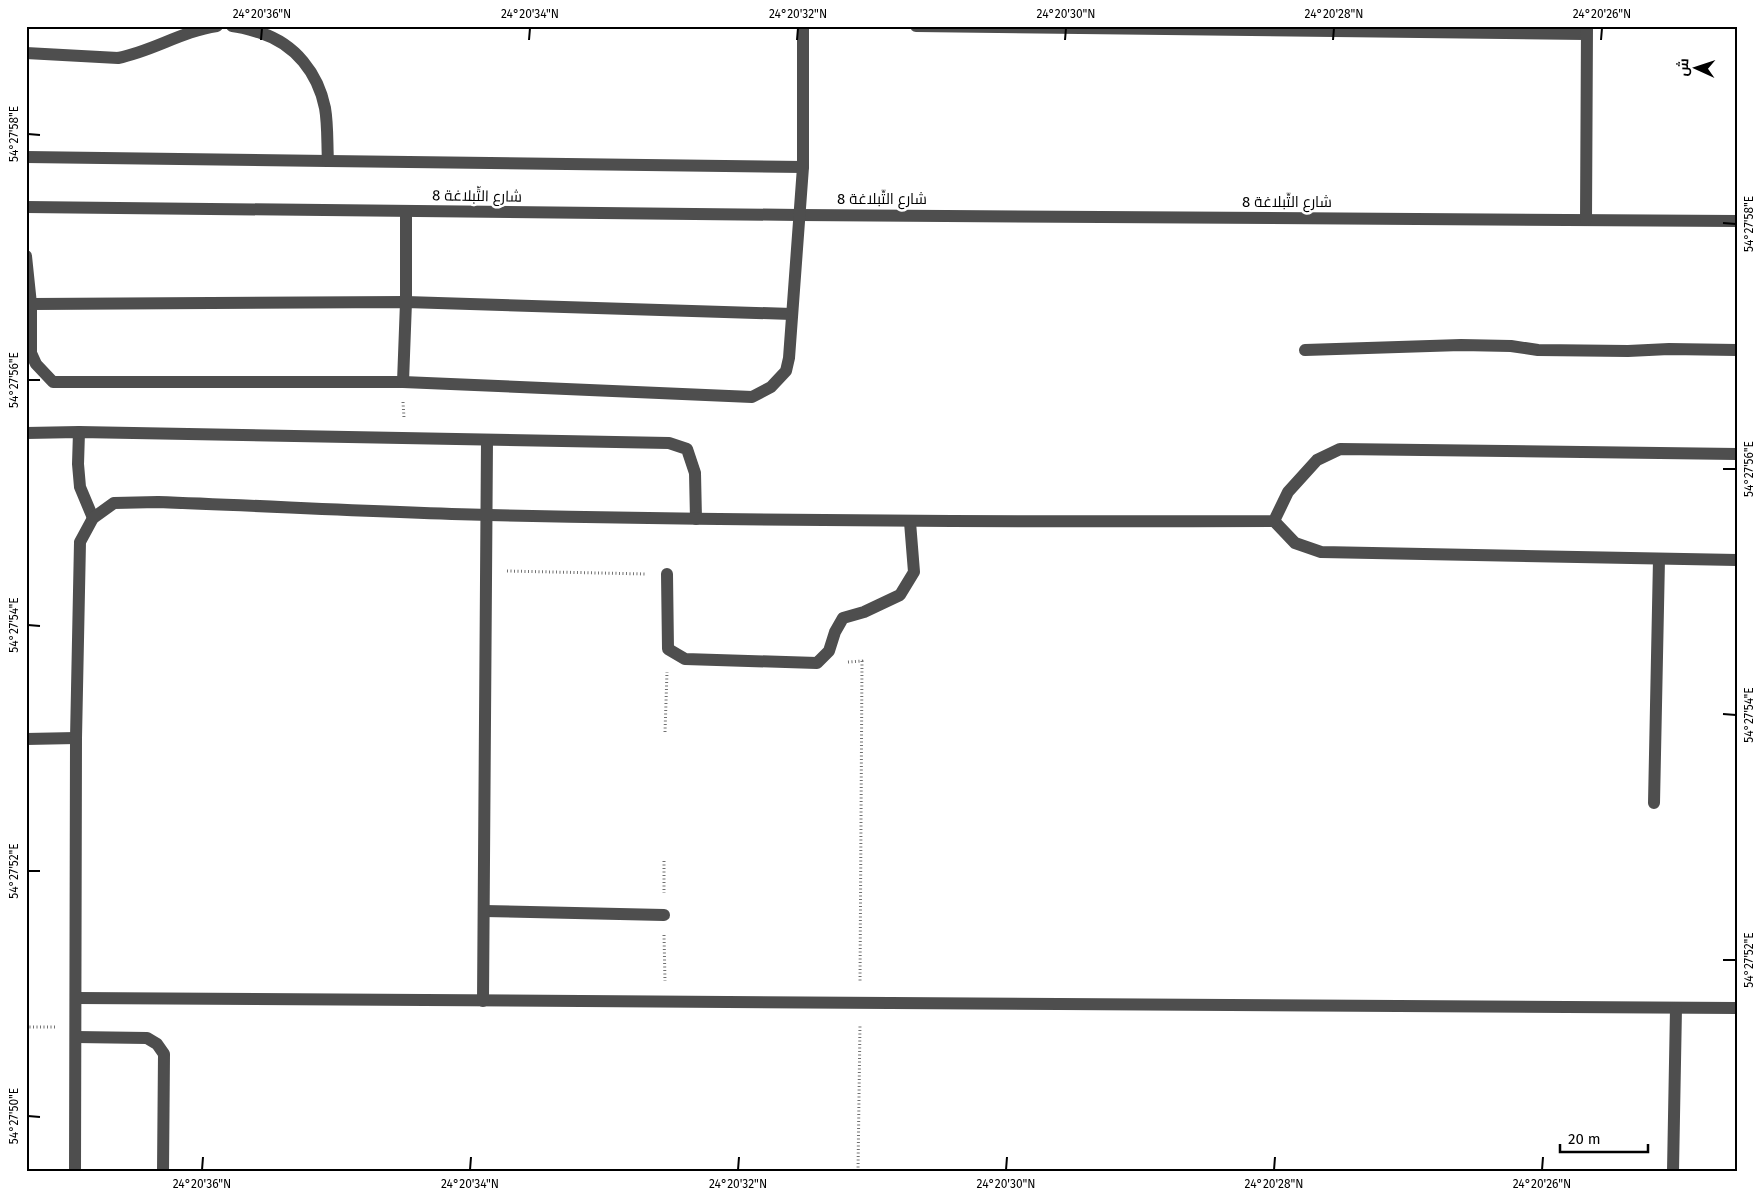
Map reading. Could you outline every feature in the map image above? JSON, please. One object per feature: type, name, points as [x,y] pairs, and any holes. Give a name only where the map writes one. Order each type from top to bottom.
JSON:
[{"type":"street","points":[[26,53],[118,58],[132,55],[200,28],[217,26]]},
{"type":"street","points":[[232,26],[239,26],[273,37],[289,47],[302,59],[313,74],[321,91],[325,109],[328,161]]},
{"type":"street","points":[[26,256],[31,304],[31,353],[36,364],[53,382],[403,382],[752,397],[771,387],[786,371],[790,358],[803,166],[803,26]]},
{"type":"street","points":[[916,26],[1587,30],[1586,220]]},
{"type":"street","points":[[26,157],[803,166]]},
{"type":"street","name":"شارع التِّبلاغة 8","points":[[26,207],[799,215],[1737,221]]},
{"type":"street","points":[[403,382],[406,302],[406,211]]},
{"type":"street","points":[[31,304],[406,302],[792,314]]},
{"type":"street","points":[[1304,350],[1461,345],[1511,346],[1538,350],[1737,350]]},
{"type":"street","points":[[79,432],[78,464],[80,487],[93,518]]},
{"type":"street","points":[[26,433],[79,432],[669,443],[687,448],[695,473],[696,519]]},
{"type":"street","points":[[483,1001],[487,440]]},
{"type":"street","points":[[1274,521],[1288,492],[1317,460],[1340,449],[1737,454]]},
{"type":"street","points":[[74,1171],[76,738],[80,542],[93,518],[114,502],[696,519],[910,522],[1274,521],[1295,543],[1322,552],[1737,560]]},
{"type":"street","points":[[667,574],[668,649],[685,659],[817,663],[829,651],[835,632],[843,618],[864,612],[900,595],[914,572],[910,522]]},
{"type":"street","points":[[1654,803],[1659,559]]},
{"type":"street","points":[[26,739],[76,738]]},
{"type":"street","points":[[484,911],[664,914]]},
{"type":"street","points":[[76,998],[1737,1008]]},
{"type":"street","points":[[1673,1171],[1676,1008]]},
{"type":"street","points":[[76,1032],[147,1038],[157,1044],[164,1054],[163,1171]]},
{"type":"path","points":[[403,382],[404,439]]},
{"type":"path","points":[[486,570],[667,574]]},
{"type":"path","points":[[665,732],[668,649]]},
{"type":"path","points":[[817,663],[862,661],[858,1171]]},
{"type":"path","points":[[26,1026],[76,1032]]}]
